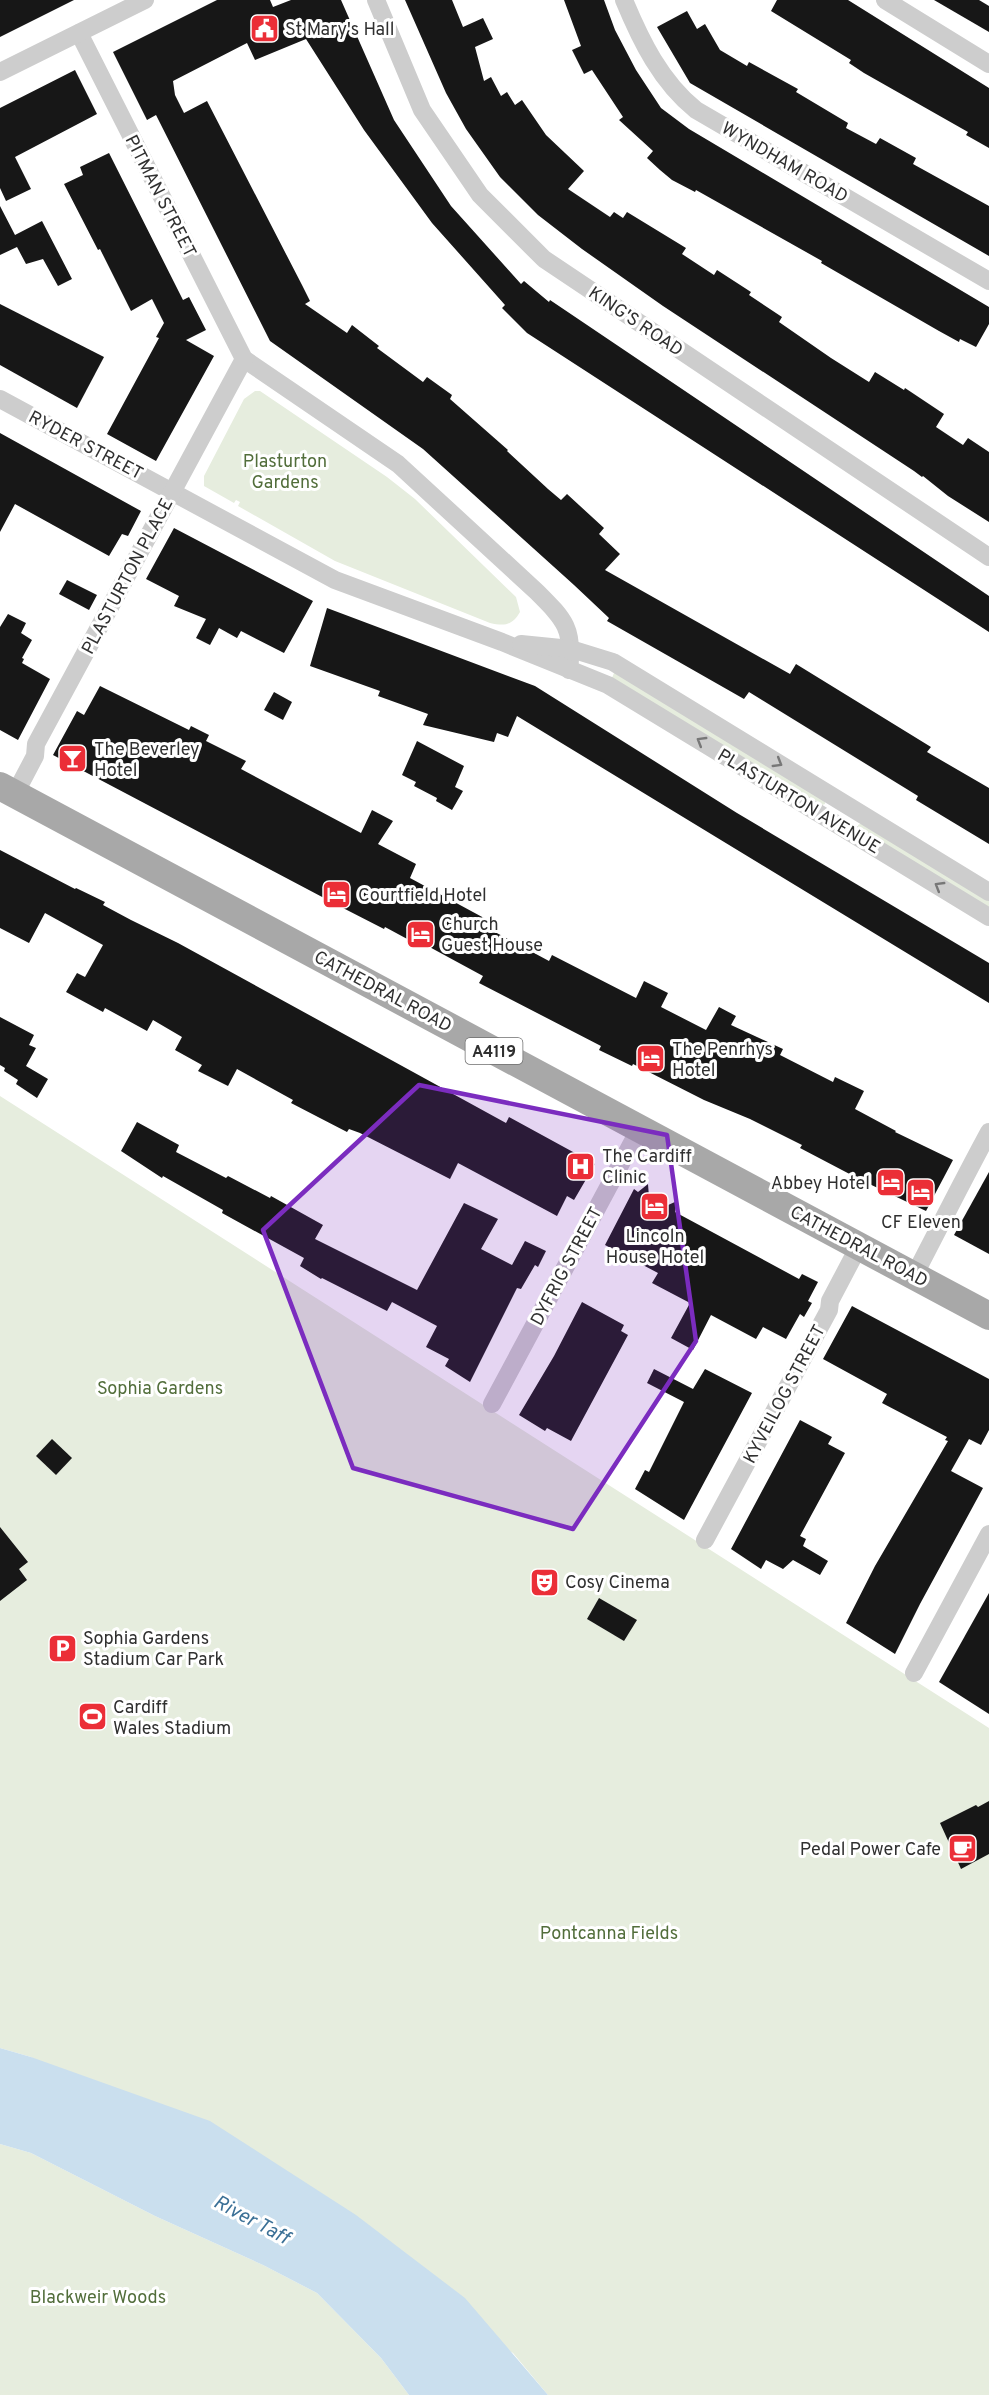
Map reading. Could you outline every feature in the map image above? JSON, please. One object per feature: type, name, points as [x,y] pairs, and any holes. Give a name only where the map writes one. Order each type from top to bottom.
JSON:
[{"type":"main road","name":"CATHEDRAL ROAD","points":[[7,790],[989,1316]]},
{"type":"street","points":[[0,72],[145,0]]},
{"type":"street","name":"KING'S ROAD","points":[[376,0],[422,110],[480,195],[544,259],[989,557]]},
{"type":"street","name":"WYNDHAM ROAD","points":[[624,0],[648,50],[669,83],[680,97],[696,110],[989,281]]},
{"type":"street","points":[[885,0],[989,64]]},
{"type":"street","name":"PITMAN STREET","points":[[79,33],[244,359]]},
{"type":"street","points":[[172,491],[335,580],[502,642],[569,670],[571,649],[567,629],[551,607],[398,464],[244,359]]},
{"type":"street","name":"PLASTURTON PLACE","points":[[7,790],[35,756],[36,744],[244,359]]},
{"type":"street","name":"RYDER STREET","points":[[0,399],[172,491]]},
{"type":"street","points":[[502,642],[571,649]]},
{"type":"street","name":"PLASTURTON AVENUE","points":[[571,649],[620,667],[989,892]]},
{"type":"street","name":"PLASTURTON AVENUE","points":[[569,670],[608,686],[989,916]]},
{"type":"street","name":"DYFRIG STREET","points":[[492,1404],[640,1128]]},
{"type":"street","points":[[914,1276],[989,1132]]},
{"type":"street","name":"KYVEILOG STREET","points":[[705,1540],[829,1310],[830,1301],[859,1246]]},
{"type":"street","points":[[914,1673],[989,1534]]},
{"type":"highlighted area","points":[[419,1085],[667,1135],[696,1341],[573,1529],[353,1468],[263,1230]]},
{"type":"green space","name":"Plasturton Gardens","points":[[255,391],[260,391],[387,477],[415,499],[516,597],[520,612],[517,617],[507,624],[490,623],[335,561],[238,506],[240,502],[236,500],[234,503],[204,486],[204,476],[244,399]]},
{"type":"green space","points":[[614,673],[825,801],[825,804],[822,805],[612,678]]},
{"type":"green space","points":[[862,823],[989,899],[989,909],[858,828],[858,825]]},
{"type":"green space","name":"Pontcanna Fields","points":[[0,1096],[989,1728],[989,2395],[548,2395],[513,2353],[31,2057],[0,2048]]},
{"type":"green space","name":"Blackweir Woods","points":[[0,2144],[31,2153],[155,2216],[263,2265],[317,2293],[381,2358],[409,2395],[0,2395]]},
{"type":"water","name":"River Taff","points":[[0,2048],[210,2121],[356,2215],[465,2298],[548,2395],[409,2395],[381,2358],[317,2293],[263,2265],[155,2216],[31,2153],[0,2144]]},
{"type":"building","points":[[0,0],[74,0],[0,37]]},
{"type":"building","points":[[217,0],[270,0],[273,7],[291,0],[341,0],[394,120],[451,206],[521,284],[524,281],[549,302],[550,300],[989,596],[989,632],[527,333],[502,308],[505,305],[432,223],[364,130],[306,39],[255,60],[247,43],[173,81],[175,95],[184,113],[207,101],[310,301],[305,304],[347,333],[352,325],[379,346],[377,348],[423,382],[427,377],[452,395],[450,399],[548,489],[561,500],[567,494],[604,528],[599,534],[620,554],[605,570],[790,674],[796,664],[931,747],[927,752],[989,788],[989,844],[916,800],[918,796],[749,692],[744,699],[607,621],[609,618],[574,585],[423,449],[270,341],[156,115],[147,120],[113,52]]},
{"type":"building","points":[[405,0],[452,0],[463,27],[483,18],[493,39],[475,47],[484,81],[491,77],[501,96],[507,92],[515,105],[522,100],[546,135],[584,171],[568,189],[610,217],[614,212],[623,218],[627,212],[686,248],[682,254],[714,275],[717,270],[751,292],[749,295],[782,317],[779,322],[831,358],[869,382],[875,372],[904,390],[905,388],[944,414],[936,427],[963,445],[968,438],[989,452],[989,522],[948,496],[923,476],[663,306],[538,215],[500,177],[466,129],[446,93]]},
{"type":"building","points":[[564,0],[604,0],[615,30],[636,70],[661,108],[689,129],[989,307],[989,324],[976,347],[960,339],[959,342],[939,331],[821,263],[822,261],[696,190],[695,192],[672,180],[660,170],[647,158],[653,151],[619,120],[623,117],[592,70],[584,74],[572,50],[581,46]]},
{"type":"building","points":[[777,0],[848,0],[989,88],[989,148],[966,135],[968,132],[864,73],[849,63],[851,60],[771,11]]},
{"type":"building","points":[[934,0],[979,0],[989,6],[989,32]]},
{"type":"building","points":[[687,11],[697,29],[705,24],[720,50],[747,66],[749,62],[798,89],[796,92],[848,123],[846,128],[876,144],[880,138],[916,158],[913,164],[989,206],[989,256],[690,83],[657,27]]},
{"type":"building","points":[[75,70],[97,114],[15,157],[31,189],[6,201],[0,188],[0,108]]},
{"type":"building","points":[[109,153],[183,300],[189,297],[206,330],[186,340],[214,356],[156,461],[107,434],[159,338],[156,337],[164,323],[152,299],[131,311],[64,184],[83,175],[80,167]]},
{"type":"building","points":[[0,206],[15,235],[42,221],[72,279],[58,286],[43,259],[26,264],[17,247],[0,255]]},
{"type":"building","points":[[0,304],[104,357],[77,408],[0,365]]},
{"type":"building","points":[[0,433],[141,511],[128,536],[122,534],[109,556],[15,504],[0,532]]},
{"type":"building","points":[[174,528],[313,601],[284,653],[241,631],[237,638],[219,628],[210,645],[196,638],[206,619],[174,606],[179,596],[146,579]]},
{"type":"building","points":[[67,580],[97,595],[89,610],[59,594]]},
{"type":"building","points":[[327,608],[535,686],[737,813],[989,963],[989,1003],[517,716],[508,737],[497,733],[494,742],[423,725],[428,714],[378,696],[380,691],[310,666]]},
{"type":"building","points":[[8,614],[26,623],[21,633],[32,640],[22,658],[24,659],[22,663],[50,679],[18,740],[0,730],[0,627]]},
{"type":"building","points":[[100,686],[189,730],[191,726],[209,735],[206,741],[246,761],[241,769],[361,833],[372,810],[393,821],[378,844],[416,864],[410,878],[497,925],[493,931],[549,961],[552,955],[636,998],[644,981],[668,993],[661,1007],[706,1030],[719,1007],[736,1016],[731,1025],[783,1049],[780,1055],[833,1082],[835,1077],[864,1091],[855,1109],[895,1132],[953,1160],[926,1211],[861,1180],[800,1148],[802,1145],[750,1119],[704,1100],[633,1064],[632,1066],[599,1050],[601,1046],[479,983],[483,976],[424,944],[422,947],[385,927],[384,929],[53,755],[77,711],[84,715]]},
{"type":"building","points":[[274,692],[292,702],[283,720],[264,710]]},
{"type":"building","points":[[417,741],[464,766],[455,787],[463,791],[452,810],[436,801],[437,798],[414,786],[416,782],[402,775]]},
{"type":"building","points":[[0,850],[105,902],[103,905],[178,943],[506,1123],[509,1117],[595,1164],[574,1200],[567,1196],[557,1216],[458,1163],[450,1179],[360,1133],[349,1129],[347,1132],[291,1103],[293,1100],[237,1069],[228,1086],[198,1071],[202,1065],[175,1050],[182,1037],[153,1020],[147,1031],[105,1008],[103,1012],[66,992],[77,973],[85,977],[103,945],[45,913],[29,943],[0,928]]},
{"type":"building","points":[[0,1017],[34,1035],[29,1045],[36,1048],[26,1066],[48,1079],[37,1098],[16,1084],[18,1080],[4,1071],[5,1068],[0,1065]]},
{"type":"building","points":[[137,1122],[179,1145],[176,1152],[226,1178],[228,1176],[270,1198],[271,1196],[323,1225],[315,1239],[417,1290],[464,1203],[498,1219],[481,1249],[512,1265],[525,1241],[546,1251],[538,1267],[535,1265],[521,1289],[517,1288],[470,1382],[445,1366],[449,1359],[426,1347],[437,1326],[392,1302],[387,1311],[321,1279],[300,1266],[304,1258],[222,1213],[223,1210],[163,1176],[162,1178],[121,1151]]},
{"type":"building","points":[[989,1172],[989,1254],[954,1235]]},
{"type":"building","points":[[648,1184],[649,1197],[666,1206],[677,1201],[675,1212],[799,1279],[802,1274],[818,1282],[808,1301],[812,1303],[804,1317],[800,1314],[786,1339],[763,1327],[756,1339],[711,1315],[693,1350],[671,1338],[690,1303],[652,1283],[658,1273],[605,1245],[634,1189],[638,1192]]},
{"type":"building","points":[[582,1302],[624,1325],[621,1331],[628,1335],[571,1441],[547,1428],[545,1431],[519,1415],[554,1356]]},
{"type":"building","points":[[852,1306],[989,1379],[989,1430],[981,1445],[969,1439],[951,1471],[983,1488],[895,1654],[846,1623],[875,1566],[948,1441],[945,1440],[947,1437],[882,1403],[887,1394],[823,1359]]},
{"type":"building","points":[[654,1369],[693,1389],[705,1369],[752,1393],[684,1520],[635,1489],[645,1470],[649,1472],[684,1402],[647,1383]]},
{"type":"building","points":[[800,1420],[832,1437],[828,1444],[845,1453],[800,1536],[806,1539],[803,1546],[828,1561],[820,1575],[793,1560],[783,1569],[766,1560],[761,1569],[731,1549]]},
{"type":"building","points":[[52,1439],[72,1458],[56,1475],[36,1456]]},
{"type":"building","points":[[0,1527],[28,1562],[19,1569],[27,1580],[0,1601]]},
{"type":"building","points":[[989,1593],[989,1714],[939,1682]]},
{"type":"building","points":[[599,1598],[637,1620],[624,1641],[587,1619]]},
{"type":"building","points":[[989,1801],[989,1854],[961,1869],[940,1823]]},
{"type":"place","name":"St Mary's Hall","points":[[264,29]]},
{"type":"place","name":"The Beverley Hotel","points":[[73,759]]},
{"type":"place","name":"Courtfield Hotel","points":[[337,895]]},
{"type":"place","name":"Church Guest House","points":[[420,934]]},
{"type":"place","name":"The Penrhys Hotel","points":[[651,1059]]},
{"type":"place","name":"The Cardiff Clinic","points":[[581,1166]]},
{"type":"place","name":"Abbey Hotel","points":[[891,1183]]},
{"type":"place","name":"CF Eleven","points":[[921,1193]]},
{"type":"place","name":"Lincoln House Hotel","points":[[655,1207]]},
{"type":"place","name":"Cosy Cinema","points":[[544,1582]]},
{"type":"place","name":"Sophia Gardens Stadium Car Park","points":[[62,1648]]},
{"type":"place","name":"Cardiff Wales Stadium","points":[[92,1717]]},
{"type":"place","name":"Pedal Power Cafe","points":[[962,1849]]},
{"type":"park label","name":"Sophia Gardens","points":[[160,1388]]}]
